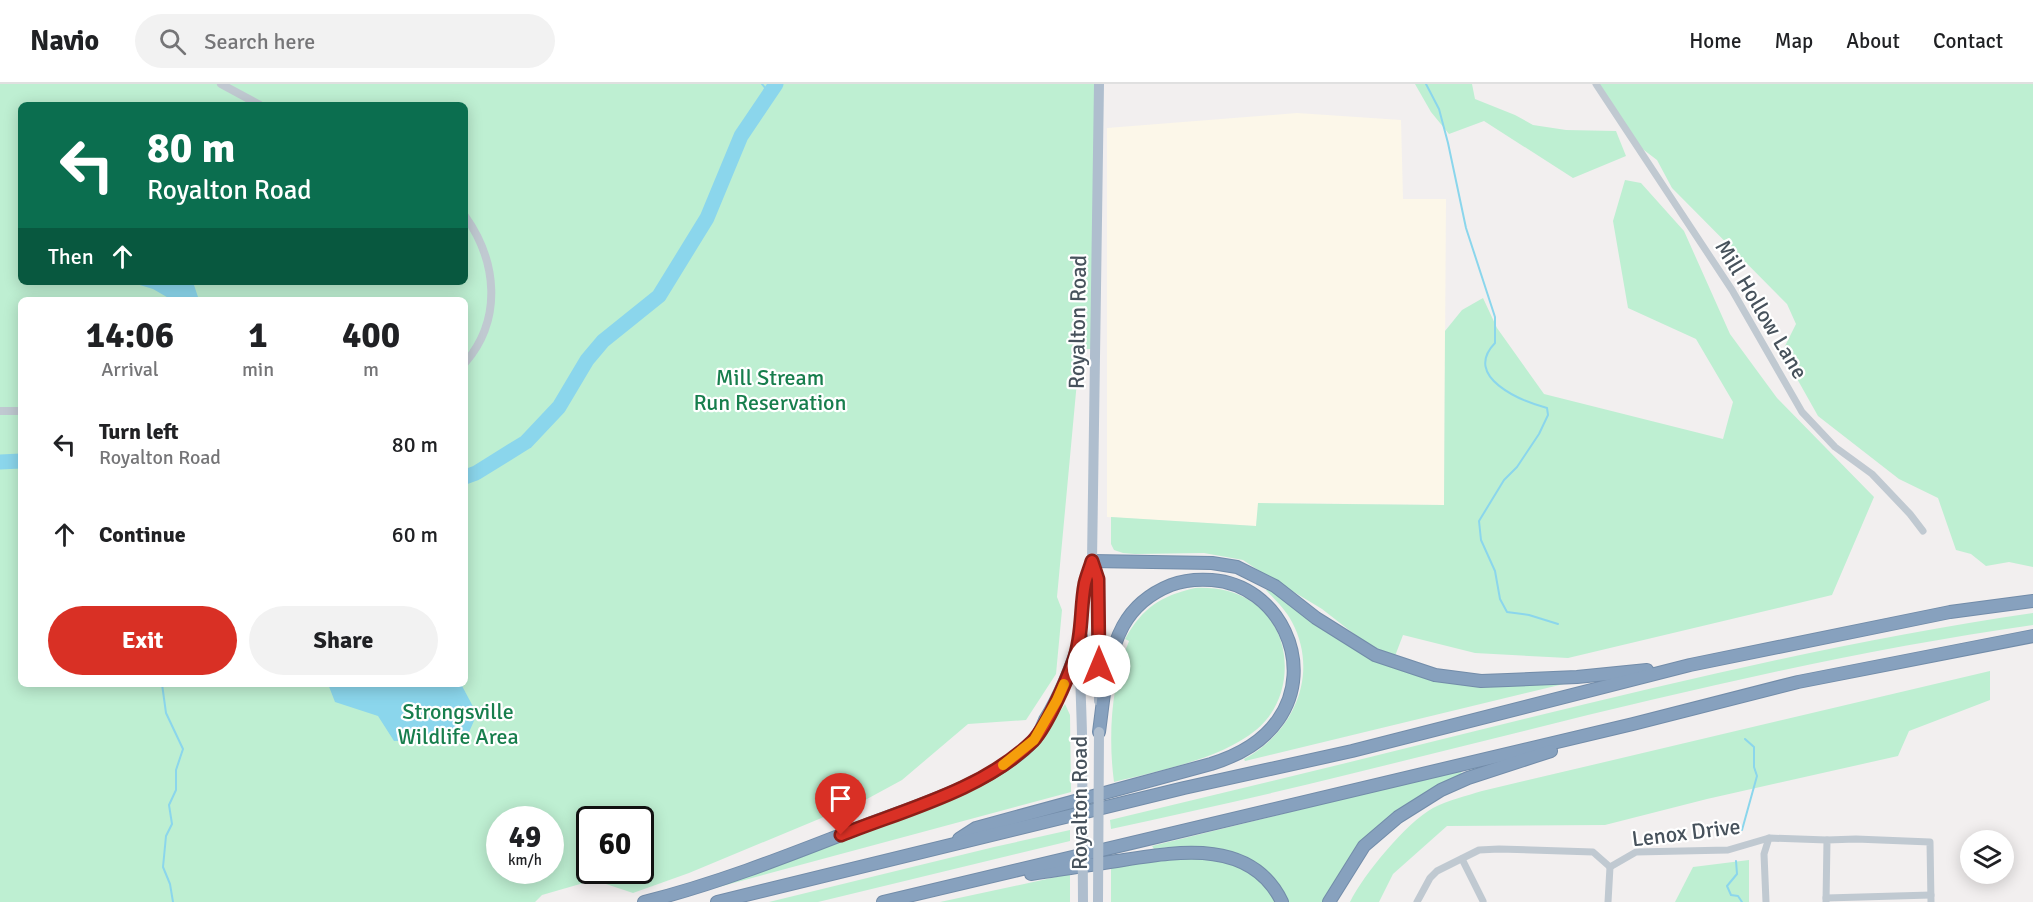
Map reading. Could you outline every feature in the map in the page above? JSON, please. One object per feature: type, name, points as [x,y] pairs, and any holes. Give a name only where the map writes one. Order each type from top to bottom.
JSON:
[{"type":"highway","points":[[1092,561],[1212,563],[1237,567],[1275,586],[1324,623],[1375,655],[1434,675],[1481,681],[1508,680],[1576,677],[1690,665]]},
{"type":"highway","points":[[950,844],[976,828],[1211,764],[1244,751],[1274,726],[1291,694],[1294,675],[1293,654],[1288,637],[1278,618],[1256,595],[1233,584],[1221,581],[1188,580],[1162,589],[1134,610],[1113,649],[1099,732]]},
{"type":"highway","points":[[717,902],[950,844],[1352,751],[1690,665],[1950,612],[2033,601]]},
{"type":"highway","points":[[883,902],[1634,724],[1798,682],[2033,636]]},
{"type":"highway","points":[[644,902],[684,892],[774,861],[934,800],[997,770],[1034,740],[1057,700],[1081,637]]},
{"type":"highway","points":[[1329,902],[1364,846],[1384,827],[1425,799],[1468,778],[1634,724]]},
{"type":"highway","points":[[944,887],[1156,855],[1206,852],[1224,856],[1258,872],[1271,885],[1282,902]]},
{"type":"main road","name":"Royalton Road","points":[[1083,902],[1081,637],[1085,583],[1092,561],[1099,84]]},
{"type":"main road","name":"Royalton Road","points":[[1092,561],[1098,579],[1098,902]]},
{"type":"street","points":[[221,84],[254,102]]},
{"type":"street","name":"Mill Hollow Lane","points":[[1596,84],[1732,290],[1802,412],[1835,447],[1872,474],[1910,513],[1923,531]]},
{"type":"street","points":[[468,221],[486,254],[491,274],[492,294],[491,311],[485,330],[477,348],[468,359]]},
{"type":"street","points":[[0,411],[18,411]]},
{"type":"street","name":"Lenox Drive","points":[[1610,867],[1636,852],[1728,850],[1769,838],[1930,842],[1931,898],[1826,900],[1827,840]]},
{"type":"street","name":"Lenox Drive","points":[[1766,902],[1764,854],[1769,838]]},
{"type":"street","points":[[1417,902],[1434,874],[1479,850],[1499,849],[1596,853],[1610,867],[1608,902]]},
{"type":"street","points":[[1462,859],[1483,901]]},
{"type":"shaded area","points":[[1297,113],[1401,120],[1403,199],[1446,199],[1444,505],[1259,503],[1256,526],[1107,517],[1107,128]]},
{"type":"green space","name":"Mill Stream Run Reservation","points":[[0,84],[1094,84],[1096,349],[1080,349],[1057,597],[1062,610],[1056,674],[1026,720],[968,724],[902,780],[867,799],[689,873],[633,893],[606,884],[654,884],[654,806],[576,806],[576,884],[580,884],[542,895],[535,902],[0,902]]},
{"type":"green space","points":[[1415,84],[1472,84],[1475,99],[1533,125],[1566,130],[1616,131],[1626,156],[1573,178],[1484,121],[1449,134],[1431,112]]},
{"type":"green space","points":[[1594,84],[2033,84],[2033,567],[2009,562],[1986,566],[1971,554],[1956,550],[1938,498],[1899,479],[1818,416],[1782,352],[1796,324],[1787,304],[1672,188],[1657,160],[1632,141]]},
{"type":"green space","points":[[1625,180],[1641,183],[1684,231],[1730,334],[1777,398],[1874,497],[1832,595],[1568,658],[1475,653],[1403,635],[1395,656],[1367,644],[1322,609],[1243,560],[1204,553],[1135,554],[1114,550],[1111,544],[1111,517],[1256,526],[1258,503],[1444,505],[1445,331],[1462,310],[1483,298],[1497,328],[1544,394],[1723,439],[1733,402],[1696,339],[1628,308],[1613,221]]},
{"type":"green space","points":[[1195,588],[1232,592],[1252,602],[1266,614],[1276,629],[1285,665],[1278,701],[1269,717],[1256,730],[1225,749],[1188,763],[1114,782],[1111,747],[1112,710],[1118,674],[1129,641],[1125,639],[1139,619],[1154,604],[1172,595]]},
{"type":"green space","points":[[1268,589],[1289,603],[1425,677],[1572,682],[1245,761],[1244,759],[1276,734],[1288,718],[1297,701],[1302,682],[1303,662],[1300,642],[1290,618],[1266,590]]},
{"type":"green space","points":[[2033,613],[2033,625],[1859,655],[1686,692],[1285,790],[1111,829],[1110,820],[1663,686],[1884,638]]},
{"type":"green space","points":[[1990,671],[1990,700],[1909,731],[1898,756],[1707,799],[1605,825],[1447,826],[1393,874],[1379,902],[1350,902],[1375,864],[1399,837],[1422,815],[1451,800]]},
{"type":"green space","points":[[1065,704],[1070,715],[1071,792],[715,888],[713,885],[1017,762],[1046,733]]},
{"type":"green space","points":[[1461,770],[1462,775],[1400,809],[1362,843],[1326,902],[1289,902],[1278,885],[1264,871],[1231,853],[1193,847],[1154,849],[1152,846]]},
{"type":"green space","points":[[1070,830],[1070,841],[818,902],[769,902],[994,847]]},
{"type":"green space","points":[[1195,856],[1242,868],[1259,881],[1277,902],[1111,902],[1111,864]]},
{"type":"green space","points":[[1749,860],[1749,902],[1675,902],[1693,867]]},
{"type":"green space","points":[[1070,874],[1070,902],[940,902]]},
{"type":"water","points":[[140,285],[194,285],[198,297],[167,297]]},
{"type":"water","points":[[329,687],[463,687],[477,714],[466,739],[394,741],[378,716],[335,702]]},
{"type":"waterway","points":[[762,84],[770,94]]},
{"type":"waterway","points":[[468,476],[526,442],[559,407],[587,360],[603,341],[659,296],[707,218],[741,136],[776,84]]},
{"type":"waterway","points":[[1426,84],[1439,109],[1466,228],[1495,317],[1495,343],[1487,355],[1486,367],[1490,377],[1499,386],[1523,400],[1547,408],[1548,415],[1539,434],[1517,467],[1504,480],[1479,521],[1481,540],[1495,571],[1500,599],[1507,612],[1529,615],[1558,624]]},
{"type":"waterway","points":[[11,460],[18,464]]},
{"type":"waterway","points":[[0,462],[18,461]]},
{"type":"waterway","points":[[162,687],[166,713],[183,749],[176,770],[176,790],[169,805],[172,824],[166,836],[163,867],[170,884],[173,902]]},
{"type":"waterway","points":[[1742,830],[1757,776],[1754,767],[1754,747],[1745,739]]},
{"type":"waterway","points":[[1736,861],[1737,874],[1727,886],[1731,895],[1738,896],[1742,902]]},
{"type":"slow traffic","points":[[1003,765],[1034,740],[1064,684]]},
{"type":"route","points":[[841,835],[934,800],[997,770],[1034,740],[1057,700],[1074,659],[1081,637],[1085,583],[1092,561],[1098,579],[1099,666]]},
{"type":"park label","name":"Strongsville Wildlife Area","points":[[458,724]]}]
